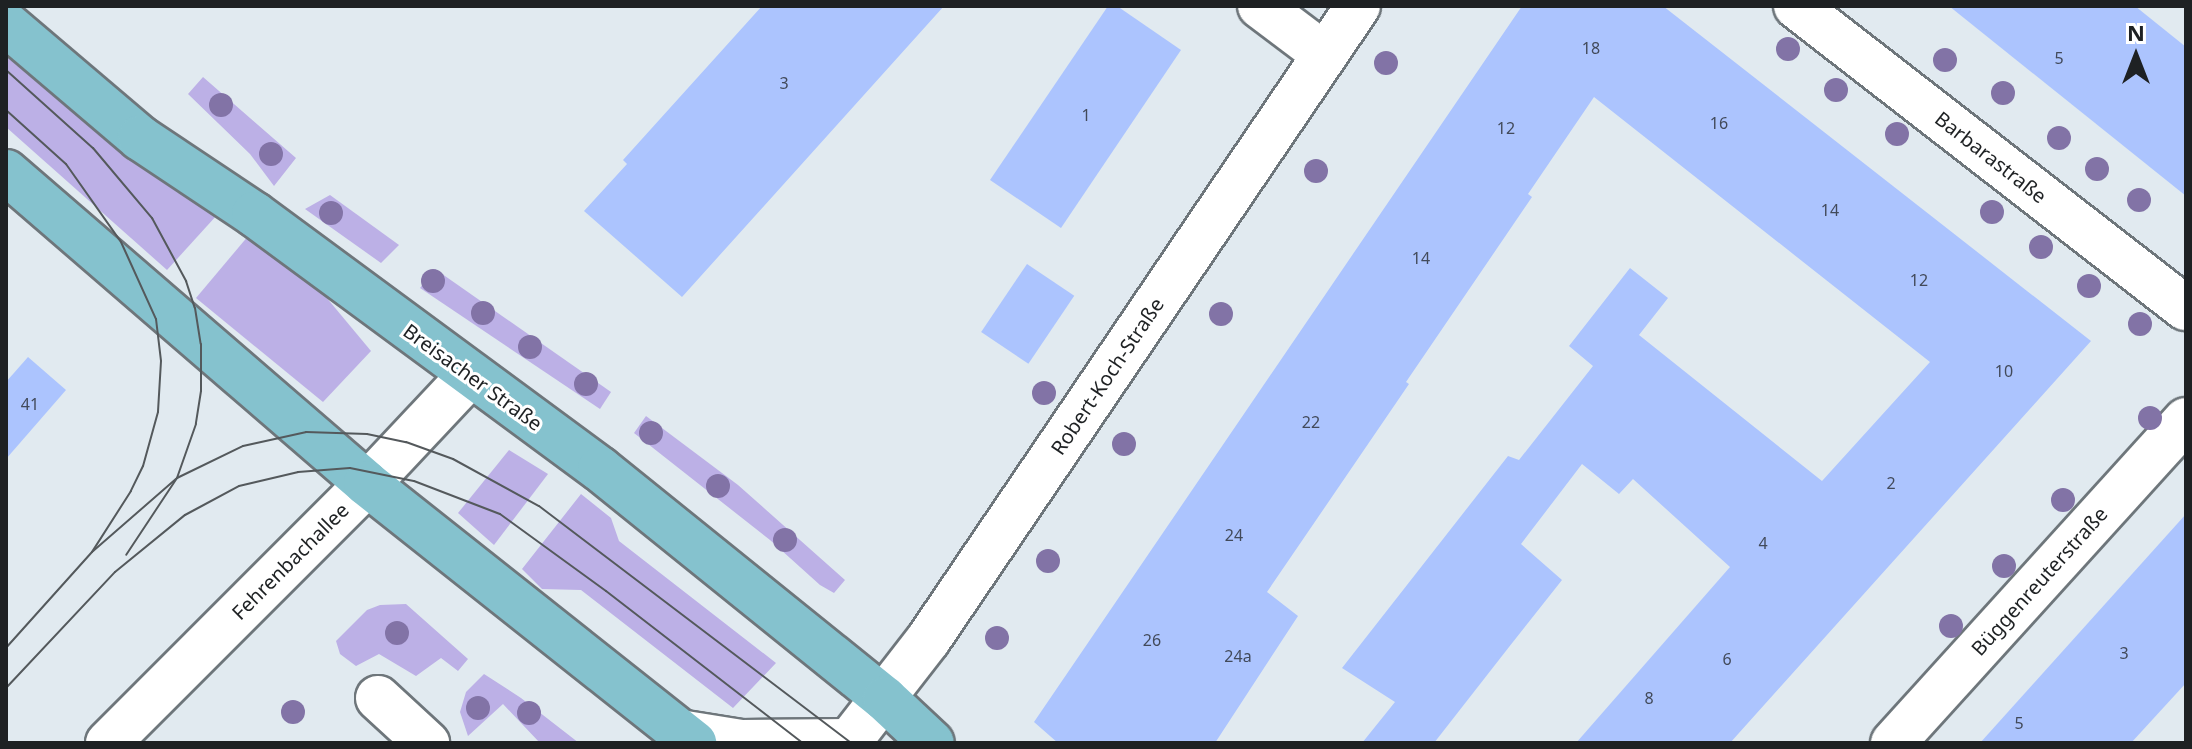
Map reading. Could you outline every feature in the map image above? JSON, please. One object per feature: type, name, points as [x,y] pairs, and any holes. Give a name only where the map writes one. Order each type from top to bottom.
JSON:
[{"type":"main road","name":"Breisacher Straße","points":[[6,24],[140,138],[246,208],[469,376],[600,469],[885,699],[932,743]]},
{"type":"main road","points":[[6,172],[366,483],[686,738]]},
{"type":"street","points":[[1260,6],[1325,55]]},
{"type":"street","name":"Robert-Koch-Straße","points":[[848,742],[885,699],[1358,6]]},
{"type":"street","name":"Barbarastraße","points":[[1796,6],[2186,308]]},
{"type":"street","name":"Fehrenbachallee","points":[[108,743],[469,376]]},
{"type":"street","name":"Büggenreuterstraße","points":[[1893,743],[2186,420]]},
{"type":"street","points":[[378,698],[427,743]]},
{"type":"street","points":[[686,738],[741,742],[848,742]]},
{"type":"shaded area","points":[[6,42],[217,215],[167,270],[6,127]]},
{"type":"shaded area","points":[[203,77],[296,158],[274,186],[250,154],[188,94]]},
{"type":"shaded area","points":[[330,195],[399,245],[381,263],[305,209]]},
{"type":"shaded area","points":[[249,235],[311,279],[371,351],[323,402],[196,298]]},
{"type":"shaded area","points":[[435,269],[611,392],[600,409],[420,288]]},
{"type":"shaded area","points":[[646,416],[738,485],[845,580],[834,593],[820,585],[770,540],[634,433]]},
{"type":"shaded area","points":[[509,450],[548,474],[494,545],[458,513]]},
{"type":"shaded area","points":[[581,494],[611,518],[619,541],[776,663],[733,708],[581,590],[542,589],[522,569]]},
{"type":"shaded area","points":[[406,604],[468,659],[458,671],[441,658],[416,676],[379,654],[356,666],[340,654],[336,641],[367,610],[380,605]]},
{"type":"shaded area","points":[[484,674],[579,743],[540,743],[503,704],[468,736],[460,712],[466,692]]},
{"type":"building","points":[[762,6],[944,6],[682,297],[584,211],[627,164],[623,160]]},
{"type":"building","points":[[1108,6],[1117,6],[1181,50],[1061,228],[990,180]]},
{"type":"building","points":[[1522,6],[1663,6],[2091,341],[1730,743],[1576,743],[1730,567],[1633,479],[1619,494],[1582,464],[1521,544],[1562,580],[1434,743],[1362,743],[1395,702],[1342,668],[1508,456],[1519,460],[1593,366],[1569,346],[1630,268],[1668,298],[1639,335],[1822,481],[1930,362],[1594,97],[1528,194],[1532,197],[1406,382],[1409,384],[1267,592],[1298,616],[1215,743],[1058,743],[1034,722]]},
{"type":"building","points":[[1949,6],[2135,6],[2186,47],[2186,196]]},
{"type":"building","points":[[1027,264],[1074,296],[1028,364],[981,332]]},
{"type":"building","points":[[28,357],[66,390],[6,459],[6,382]]},
{"type":"building","points":[[2186,514],[2186,683],[2131,743],[1980,743]]},
{"type":"tram line","points":[[6,70],[93,148],[152,218],[186,281],[195,308],[201,344],[201,391],[196,424],[177,478],[126,555]]},
{"type":"tram line","points":[[6,110],[66,164],[121,242],[156,319],[161,361],[158,412],[143,466],[131,491],[92,552],[6,648]]},
{"type":"tram line","points":[[92,552],[177,478],[243,446],[306,432],[367,434],[406,442],[453,459],[539,506],[851,743]]},
{"type":"tram line","points":[[6,688],[115,572],[185,515],[239,486],[298,472],[350,468],[414,481],[500,514],[606,591],[803,743]]}]
